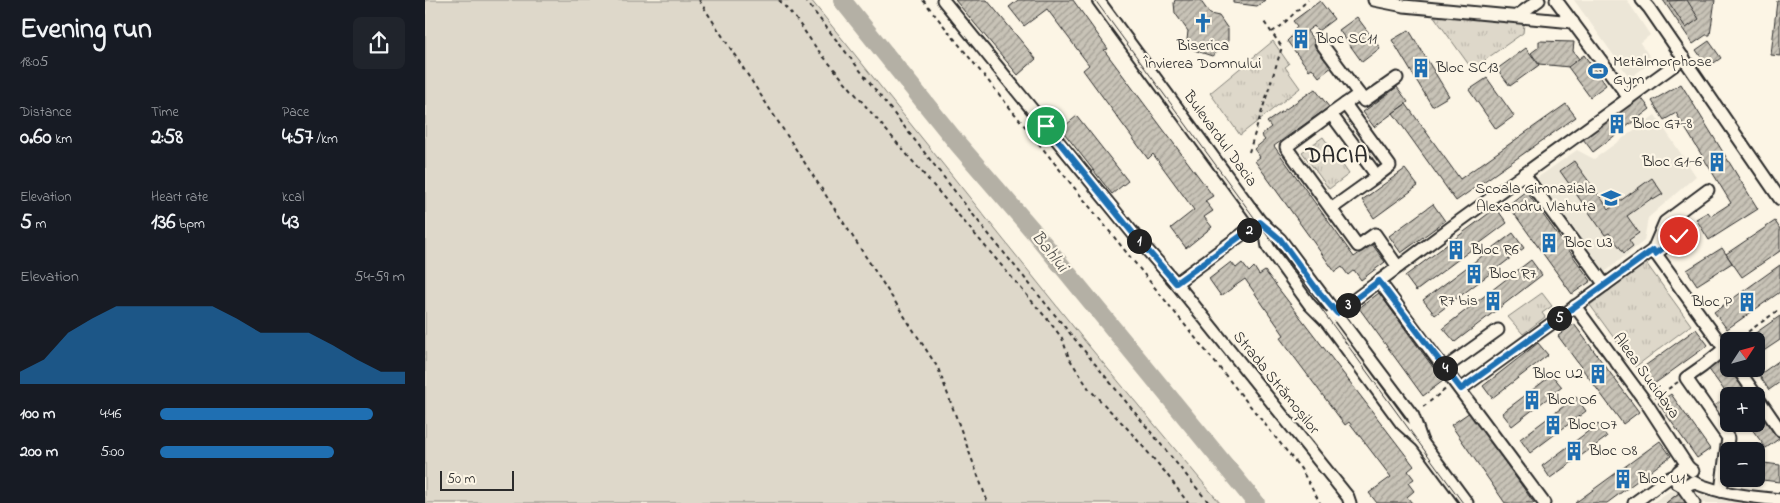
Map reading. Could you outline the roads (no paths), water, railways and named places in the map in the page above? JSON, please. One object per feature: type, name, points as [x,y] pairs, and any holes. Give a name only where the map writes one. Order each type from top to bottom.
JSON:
[{"type":"street","name":"Strada Strămoșilor","points":[[943,0],[1136,237],[1176,283],[1348,497],[1350,503]]},
{"type":"street","name":"Bulevardul Dacia","points":[[1098,0],[1262,223],[1280,239],[1413,416],[1422,442]]},
{"type":"street","points":[[1374,0],[1404,6],[1573,22]]},
{"type":"street","points":[[1517,16],[1539,0]]},
{"type":"street","points":[[1556,0],[1629,98]]},
{"type":"street","points":[[1642,0],[1780,199]]},
{"type":"street","points":[[1321,43],[1364,102],[1397,78]]},
{"type":"street","points":[[1326,322],[1524,174],[1684,58]]},
{"type":"street","points":[[1359,94],[1286,147],[1358,246],[1375,234],[1398,267]]},
{"type":"street","points":[[1331,209],[1390,166],[1345,104]]},
{"type":"street","points":[[1331,114],[1377,176]]},
{"type":"street","points":[[1524,174],[1605,285]]},
{"type":"street","points":[[1654,252],[1665,222],[1708,190]]},
{"type":"street","points":[[1176,283],[1262,223]]},
{"type":"street","name":"Bulevardul Dacia","points":[[1262,223],[1268,247],[1310,306],[1326,322],[1403,424],[1422,442],[1467,503]]},
{"type":"street","points":[[1458,386],[1679,236]]},
{"type":"street","points":[[1654,252],[1720,344]]},
{"type":"street","points":[[1379,281],[1544,503]]},
{"type":"street","name":"Aleea Sucidava","points":[[1575,306],[1647,404],[1688,467]]},
{"type":"street","points":[[1445,368],[1499,330]]},
{"type":"street","points":[[1720,356],[1686,378],[1728,438],[1721,491]]},
{"type":"street","points":[[1744,378],[1780,430]]},
{"type":"street","points":[[1688,484],[1695,477],[1688,467],[1683,467],[1676,475],[1677,483],[1721,491],[1748,500],[1780,500]]},
{"type":"street","points":[[1634,503],[1667,479],[1676,475]]},
{"type":"street","points":[[1688,484],[1694,503]]},
{"type":"waterway","name":"Bahlui","points":[[842,0],[958,144],[1034,232],[1256,503]]},
{"type":"tram line","points":[[1095,0],[1463,503]]},
{"type":"place","name":"Biserica Învierea Domnului","points":[[1203,23]]},
{"type":"place","name":"Bloc SC11","points":[[1301,39]]},
{"type":"place","name":"Bloc SC13","points":[[1421,68]]},
{"type":"place","name":"Metalmorphose Gym","points":[[1598,71]]},
{"type":"place","name":"Bloc G7-8","points":[[1617,124]]},
{"type":"place","name":"Bloc G1-6","points":[[1717,162]]},
{"type":"place","name":"Scoala Gimnaziala Alexandru Vlahuta","points":[[1611,198]]},
{"type":"place","name":"Bloc U3","points":[[1549,243]]},
{"type":"place","name":"Bloc R6","points":[[1456,250]]},
{"type":"place","name":"Bloc R7","points":[[1474,274]]},
{"type":"place","name":"R7 bis","points":[[1493,301]]},
{"type":"place","name":"Bloc P","points":[[1747,302]]},
{"type":"place","name":"Bloc U2","points":[[1598,374]]},
{"type":"place","name":"Bloc O6","points":[[1532,400]]},
{"type":"place","name":"Bloc O7","points":[[1553,425]]},
{"type":"place","name":"Bloc O8","points":[[1574,451]]},
{"type":"place","name":"Bloc U1","points":[[1623,479]]},
{"type":"district","name":"DACIA","points":[[1337,157]]}]
